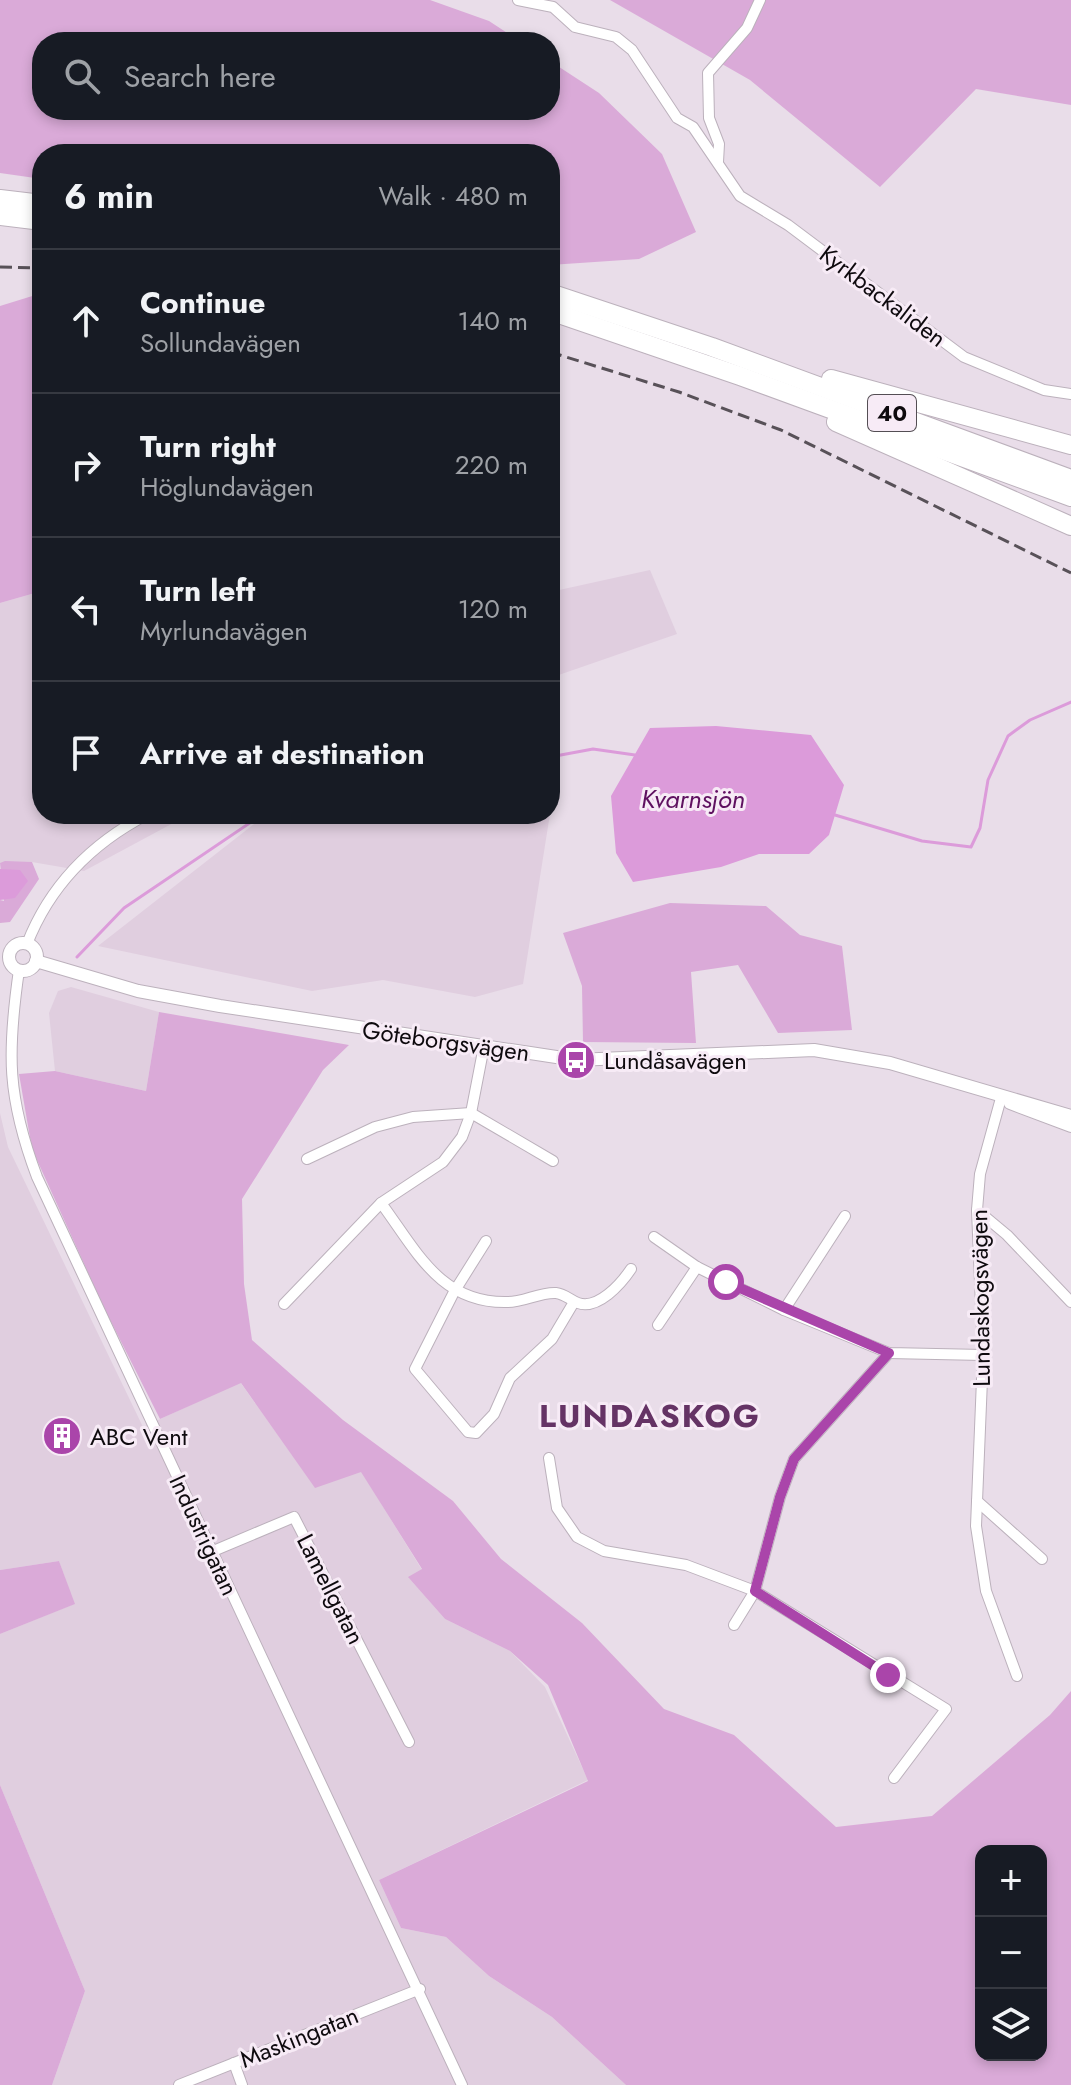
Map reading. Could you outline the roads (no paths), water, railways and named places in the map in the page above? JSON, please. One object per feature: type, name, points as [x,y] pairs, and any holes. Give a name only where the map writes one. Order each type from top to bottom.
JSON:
[{"type":"highway","points":[[0,199],[32,203]]},
{"type":"highway","points":[[0,216],[32,220]]},
{"type":"highway","name":"40","points":[[560,296],[712,347],[1071,479]]},
{"type":"highway","name":"40","points":[[560,314],[740,376],[1071,497]]},
{"type":"highway","points":[[712,347],[1071,445]]},
{"type":"highway","points":[[740,376],[935,468],[1071,526]]},
{"type":"street","name":"Kyrkbackaliden","points":[[518,0],[553,7],[575,27],[616,37],[632,50],[677,118],[693,127],[740,196],[788,225],[964,357],[1044,390],[1071,394]]},
{"type":"street","points":[[718,162],[719,144],[709,118],[708,73],[747,28],[760,0]]},
{"type":"street","points":[[693,127],[709,118]]},
{"type":"street","points":[[27,944],[46,901],[63,878],[123,824]]},
{"type":"street","points":[[27,944],[35,951],[36,961],[29,969],[19,970],[10,962],[5,949],[27,944]]},
{"type":"street","name":"Göteborgsvägen","points":[[36,961],[152,993],[484,1046],[606,1061],[755,1050],[814,1050],[890,1063],[1071,1116]]},
{"type":"street","name":"Industrigatan","points":[[19,970],[5,1021],[17,1121],[35,1172],[211,1552],[420,1989],[462,2085]]},
{"type":"street","points":[[284,1304],[381,1203],[443,1162],[462,1137],[471,1113],[484,1046]]},
{"type":"street","name":"Göteborgsvägen","points":[[1001,1098],[1021,1109],[1071,1126]]},
{"type":"street","name":"Lundaskogsvägen","points":[[1001,1098],[980,1174],[977,1210],[983,1355],[976,1526],[986,1591],[1017,1676]]},
{"type":"street","points":[[307,1159],[375,1127],[413,1117],[471,1113],[553,1161]]},
{"type":"street","points":[[381,1203],[432,1272],[454,1292],[482,1300],[510,1302],[558,1293],[574,1302],[593,1303],[622,1282],[631,1269]]},
{"type":"street","points":[[977,1210],[1007,1235],[1071,1302]]},
{"type":"street","points":[[784,1310],[845,1216]]},
{"type":"street","points":[[654,1237],[697,1267],[784,1310],[889,1353],[983,1355]]},
{"type":"street","points":[[486,1241],[454,1292],[415,1369],[472,1434],[487,1425],[510,1378],[552,1339],[574,1302]]},
{"type":"street","points":[[658,1325],[697,1267]]},
{"type":"street","points":[[734,1625],[755,1591],[780,1497],[794,1459],[889,1353]]},
{"type":"street","points":[[549,1458],[557,1508],[577,1537],[604,1551],[686,1565],[755,1591],[946,1709],[894,1778]]},
{"type":"street","points":[[977,1501],[1042,1559]]},
{"type":"street","name":"Lamellgatan","points":[[211,1552],[294,1517],[409,1742]]},
{"type":"street","name":"Maskingatan","points":[[179,2085],[420,1989]]},
{"type":"street","points":[[234,2063],[242,2085]]},
{"type":"water","name":"Kvarnsjön","points":[[716,726],[811,735],[844,785],[829,835],[809,854],[759,854],[721,867],[633,882],[616,853],[611,796],[650,728]]},
{"type":"water","points":[[0,869],[20,870],[28,881],[15,898],[0,900]]},
{"type":"waterway","points":[[835,815],[922,841],[971,847],[980,828],[988,780],[1008,736],[1030,720],[1071,702]]},
{"type":"waterway","points":[[560,755],[593,749],[635,755]]},
{"type":"waterway","points":[[77,957],[124,908],[248,824]]},
{"type":"railway","points":[[0,267],[32,268]]},
{"type":"railway","points":[[560,355],[679,392],[781,430],[1071,573]]},
{"type":"place","name":"Lundåsavägen","points":[[576,1060]]},
{"type":"place","name":"ABC Vent","points":[[62,1436]]},
{"type":"district","name":"LUNDASKOG","points":[[650,1416]]}]
